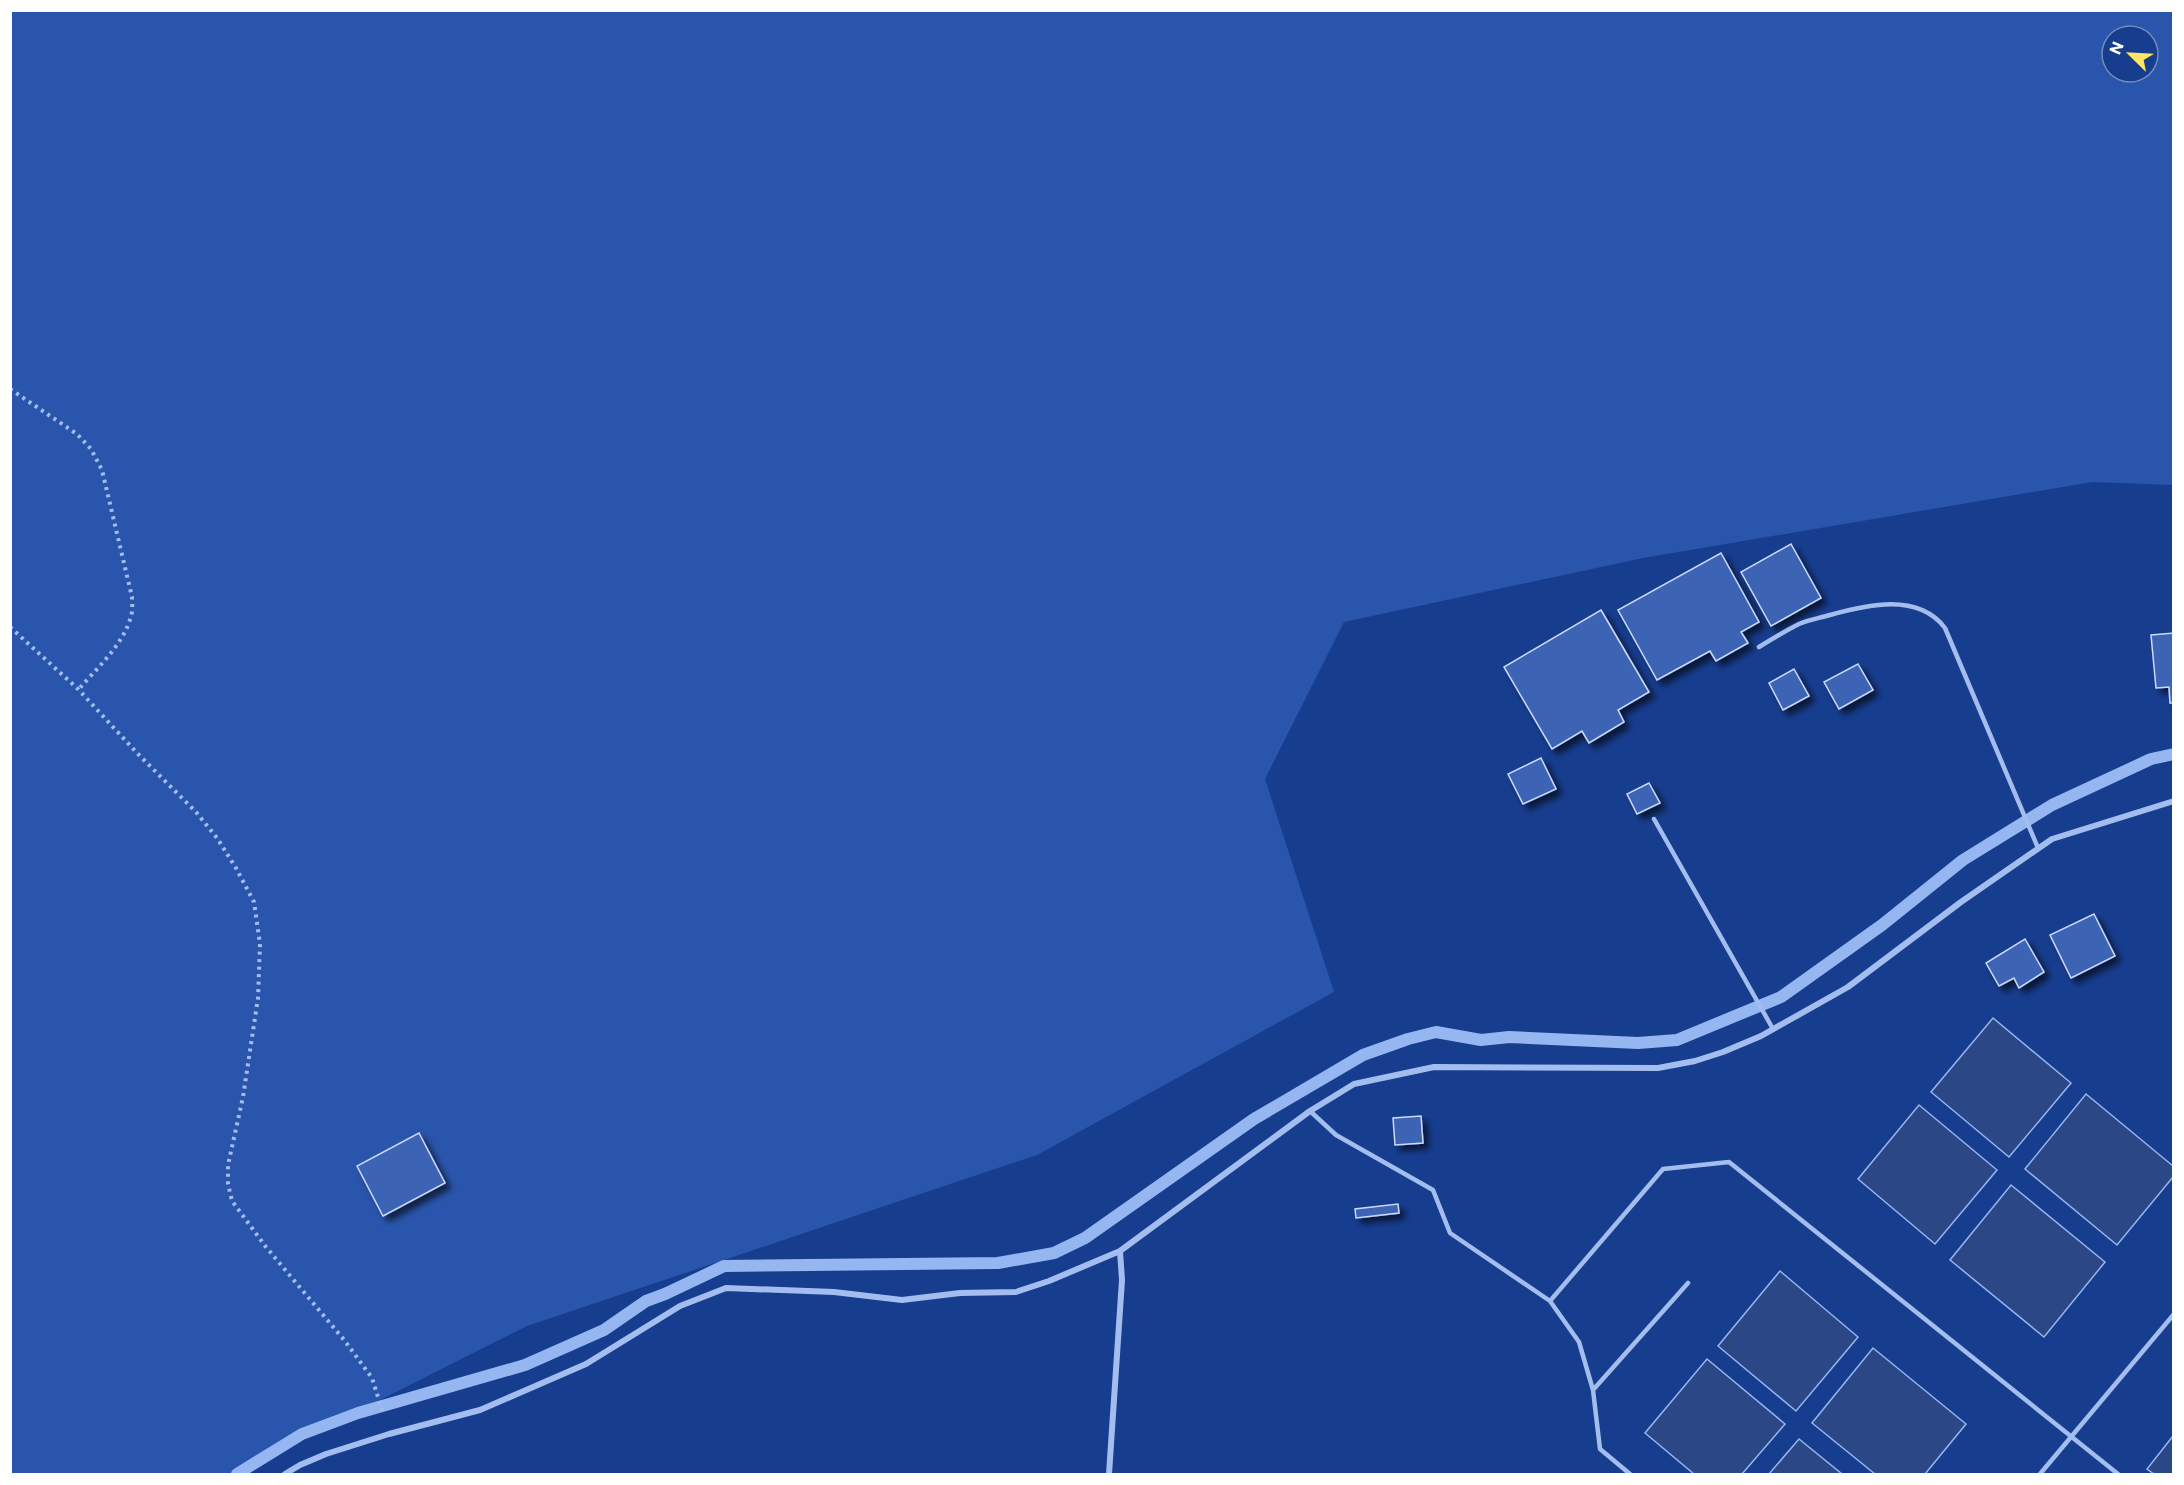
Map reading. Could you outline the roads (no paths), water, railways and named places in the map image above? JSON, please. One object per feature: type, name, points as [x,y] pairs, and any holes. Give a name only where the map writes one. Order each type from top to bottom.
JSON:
[{"type":"street","points":[[285,1474],[326,1454],[389,1434],[480,1410],[586,1364],[680,1306],[726,1288],[834,1292],[902,1299],[960,1293],[1016,1292],[1048,1281],[1120,1251],[1310,1111],[1354,1084],[1434,1067],[1658,1068],[1695,1061],[1724,1052],[1773,1029],[1848,987],[1960,902],[2052,839],[2174,801]]},
{"type":"street","points":[[1109,1474],[1122,1280],[1120,1251]]},
{"type":"lane","points":[[1759,647],[1801,623],[1863,606],[1885,604],[1918,608],[1937,617],[1945,628],[2038,848]]},
{"type":"lane","points":[[1654,819],[1773,1029]]},
{"type":"lane","points":[[1310,1111],[1336,1135],[1433,1190],[1450,1233],[1550,1301],[1579,1342],[1593,1390],[1600,1449],[1630,1474]]},
{"type":"lane","points":[[1550,1301],[1663,1169],[1729,1162],[2118,1474]]},
{"type":"lane","points":[[1593,1390],[1688,1283]]},
{"type":"lane","points":[[2040,1474],[2174,1314]]},
{"type":"waterway","points":[[237,1474],[302,1434],[358,1413],[525,1365],[604,1330],[646,1301],[724,1266],[998,1263],[1054,1253],[1085,1238],[1254,1119],[1363,1055],[1408,1039],[1436,1032],[1481,1040],[1509,1037],[1638,1043],[1677,1040],[1781,997],[1882,925],[1963,860],[2052,805],[2151,759],[2174,754]]}]
